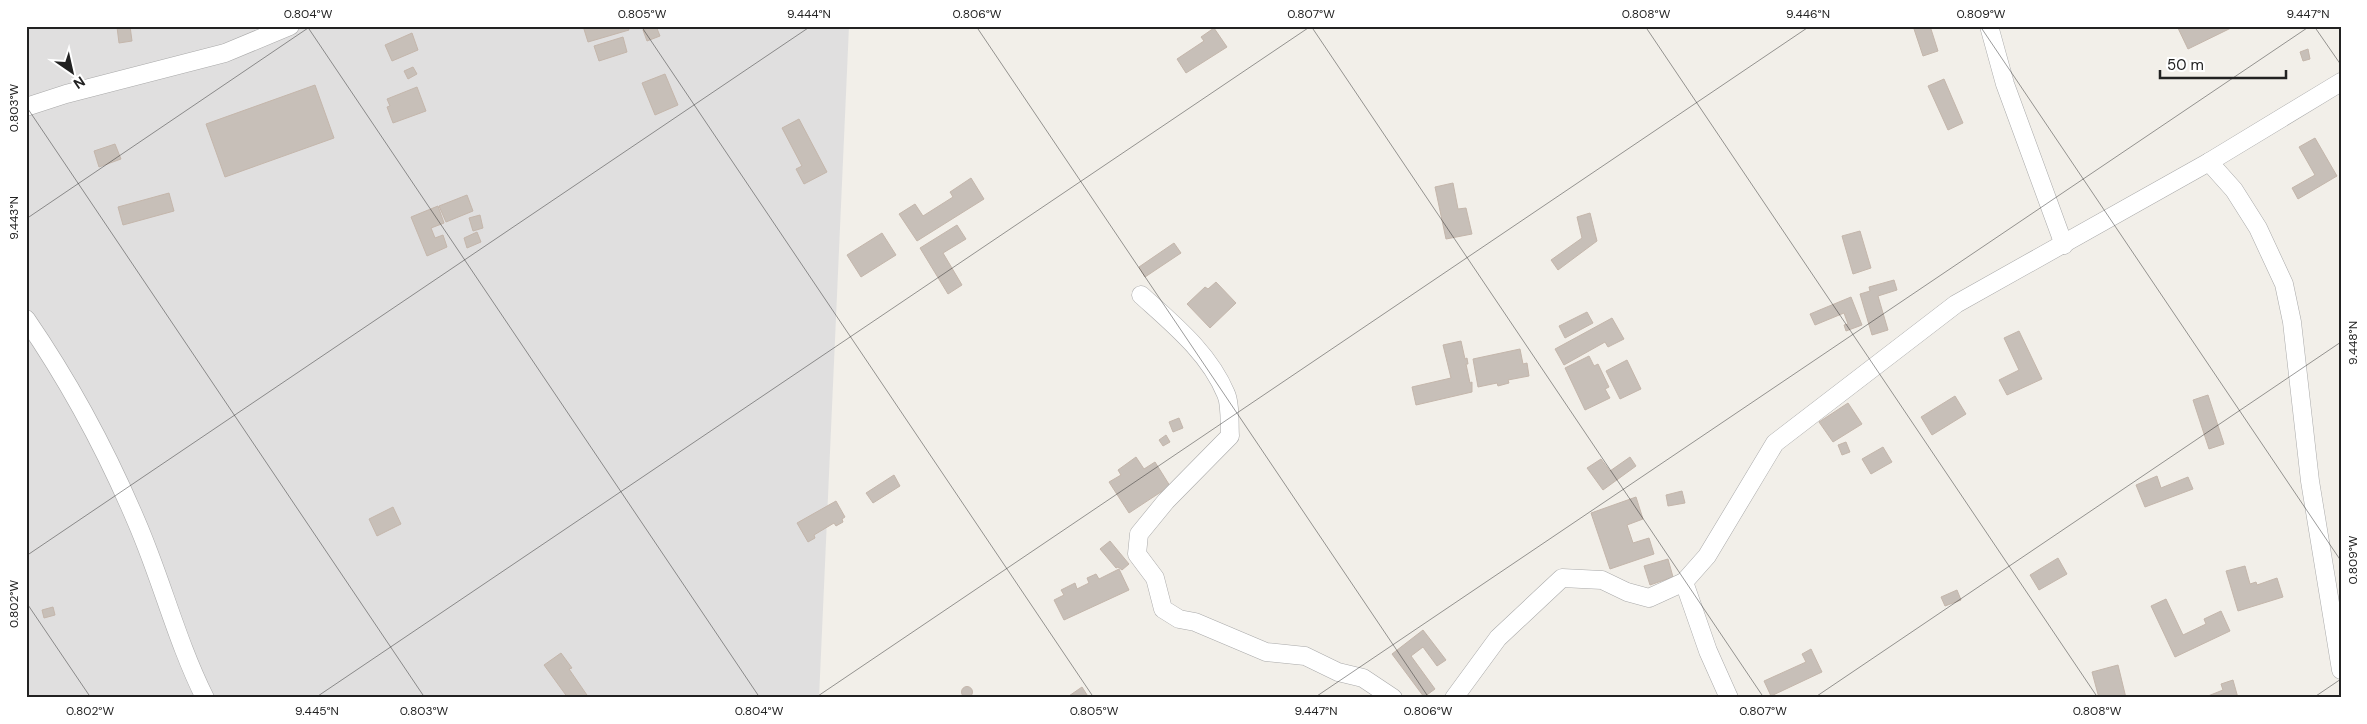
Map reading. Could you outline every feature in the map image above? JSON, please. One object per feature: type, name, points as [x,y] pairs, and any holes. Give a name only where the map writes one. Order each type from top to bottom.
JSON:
[{"type":"street","points":[[26,107],[66,94],[225,53],[290,26]]},
{"type":"street","points":[[1989,26],[2005,84],[2064,245]]},
{"type":"street","points":[[1454,698],[1498,638],[1562,578],[1602,580],[1627,592],[1649,598],[1684,582],[1707,556],[1775,443],[1956,304],[2209,162],[2341,82]]},
{"type":"street","points":[[2209,162],[2234,190],[2258,228],[2284,284],[2292,322],[2310,481],[2339,641],[2341,670]]},
{"type":"street","points":[[1141,295],[1186,336],[1206,359],[1227,396],[1230,436],[1166,501],[1139,534],[1137,554],[1155,578],[1163,610],[1179,619],[1195,622],[1266,652],[1306,656],[1338,672],[1363,678],[1393,698]]},
{"type":"street","points":[[26,319],[50,355],[105,453],[138,524],[205,698]]},
{"type":"street","points":[[1684,582],[1708,651],[1729,698]]},
{"type":"shaded area","points":[[26,26],[849,26],[819,698],[26,698]]},
{"type":"building","points":[[111,26],[130,26],[132,41],[119,43],[117,27],[111,28]]},
{"type":"building","points":[[583,26],[628,26],[629,30],[588,42]]},
{"type":"building","points":[[656,26],[660,36],[647,41],[643,30]]},
{"type":"building","points":[[1913,26],[1930,26],[1938,51],[1923,56]]},
{"type":"building","points":[[2177,26],[2230,26],[2231,28],[2188,49]]},
{"type":"building","points":[[1214,28],[1227,47],[1186,73],[1177,59],[1204,41],[1201,37]]},
{"type":"building","points":[[412,33],[418,50],[392,61],[385,45]]},
{"type":"building","points":[[623,37],[627,52],[599,61],[594,46]]},
{"type":"building","points":[[2308,49],[2310,59],[2303,61],[2300,52]]},
{"type":"building","points":[[413,67],[417,74],[408,79],[404,71]]},
{"type":"building","points":[[665,74],[678,105],[655,115],[642,83]]},
{"type":"building","points":[[1944,79],[1963,123],[1948,130],[1928,86]]},
{"type":"building","points":[[315,85],[334,138],[225,177],[206,124]]},
{"type":"building","points":[[417,87],[426,111],[393,123],[387,107],[390,106],[387,99]]},
{"type":"building","points":[[799,119],[827,172],[804,184],[796,169],[802,166],[782,128]]},
{"type":"building","points":[[2315,138],[2337,176],[2298,199],[2292,188],[2315,175],[2299,147]]},
{"type":"building","points":[[115,144],[121,159],[99,167],[94,151]]},
{"type":"building","points":[[971,178],[984,199],[917,241],[899,214],[915,204],[923,216],[953,197],[950,192]]},
{"type":"building","points":[[1453,183],[1458,209],[1466,208],[1472,234],[1446,239],[1435,187]]},
{"type":"building","points":[[169,193],[174,211],[123,225],[118,207]]},
{"type":"building","points":[[467,195],[473,211],[446,222],[439,206]]},
{"type":"building","points":[[438,206],[444,223],[431,228],[435,238],[443,235],[447,247],[427,256],[411,217]]},
{"type":"building","points":[[1590,213],[1597,241],[1558,270],[1551,260],[1582,238],[1577,217]]},
{"type":"building","points":[[480,215],[483,228],[473,231],[469,218]]},
{"type":"building","points":[[957,225],[966,239],[943,253],[962,285],[948,294],[920,248]]},
{"type":"building","points":[[1860,231],[1871,268],[1853,274],[1842,236]]},
{"type":"building","points":[[477,232],[481,242],[467,248],[464,238]]},
{"type":"building","points":[[882,233],[896,255],[861,277],[847,255]]},
{"type":"building","points":[[1174,243],[1181,253],[1145,277],[1139,267]]},
{"type":"building","points":[[1894,280],[1897,290],[1878,296],[1888,330],[1872,335],[1860,294],[1870,291],[1869,287]]},
{"type":"building","points":[[1216,282],[1236,303],[1210,328],[1187,304],[1205,287],[1208,289]]},
{"type":"building","points":[[1851,297],[1862,325],[1846,331],[1844,325],[1848,324],[1844,313],[1815,325],[1810,314]]},
{"type":"building","points":[[1587,312],[1593,323],[1565,338],[1559,326]]},
{"type":"building","points":[[1612,318],[1624,339],[1608,347],[1605,342],[1564,365],[1555,349]]},
{"type":"building","points":[[2019,331],[2042,379],[2007,395],[1999,380],[2019,370],[2004,338]]},
{"type":"building","points":[[1461,341],[1465,359],[1467,358],[1468,364],[1466,364],[1470,383],[1472,382],[1472,392],[1416,405],[1412,387],[1451,378],[1443,345]]},
{"type":"building","points":[[1520,349],[1523,364],[1527,363],[1529,376],[1508,380],[1509,383],[1498,386],[1497,383],[1478,387],[1473,359]]},
{"type":"building","points":[[1589,356],[1594,366],[1598,364],[1609,387],[1605,389],[1610,398],[1585,410],[1565,368]]},
{"type":"building","points":[[1627,360],[1641,389],[1620,399],[1606,371]]},
{"type":"building","points":[[2208,395],[2224,444],[2209,449],[2193,400]]},
{"type":"building","points":[[1955,396],[1966,414],[1932,435],[1921,417]]},
{"type":"building","points":[[1848,403],[1862,424],[1833,442],[1819,422]]},
{"type":"building","points":[[1179,418],[1183,428],[1173,432],[1169,422]]},
{"type":"building","points":[[1166,435],[1170,442],[1163,446],[1159,440]]},
{"type":"building","points":[[1846,442],[1850,452],[1842,455],[1838,445]]},
{"type":"building","points":[[1883,447],[1892,462],[1871,474],[1862,459]]},
{"type":"building","points":[[1136,457],[1144,469],[1155,462],[1170,486],[1129,513],[1109,482],[1121,475],[1118,470]]},
{"type":"building","points":[[1630,457],[1636,466],[1603,490],[1587,468],[1601,459],[1610,471]]},
{"type":"building","points":[[894,475],[900,486],[873,503],[866,493]]},
{"type":"building","points":[[2157,476],[2161,488],[2188,477],[2193,489],[2145,507],[2136,485]]},
{"type":"building","points":[[1682,491],[1685,503],[1668,506],[1666,495]]},
{"type":"building","points":[[1636,497],[1643,519],[1627,525],[1633,543],[1649,538],[1654,554],[1610,569],[1591,513]]},
{"type":"building","points":[[836,501],[845,517],[842,519],[843,522],[836,526],[834,523],[814,535],[815,538],[808,542],[797,523]]},
{"type":"building","points":[[393,507],[401,524],[377,536],[369,519]]},
{"type":"building","points":[[1110,541],[1129,564],[1122,570],[1118,567],[1116,568],[1100,549]]},
{"type":"building","points":[[2058,558],[2067,574],[2039,590],[2030,575]]},
{"type":"building","points":[[1668,559],[1673,577],[1650,585],[1644,566]]},
{"type":"building","points":[[2245,566],[2250,584],[2256,582],[2257,585],[2277,578],[2283,597],[2238,611],[2226,571]]},
{"type":"building","points":[[1119,569],[1129,590],[1064,620],[1054,600],[1064,595],[1061,590],[1075,583],[1077,589],[1089,583],[1087,578],[1096,574],[1099,579]]},
{"type":"building","points":[[1957,590],[1961,600],[1945,606],[1941,597]]},
{"type":"building","points":[[2166,599],[2183,635],[2206,624],[2204,619],[2221,611],[2230,631],[2175,657],[2151,606]]},
{"type":"building","points":[[53,607],[55,615],[44,618],[42,610]]},
{"type":"building","points":[[1423,630],[1446,660],[1437,666],[1423,647],[1411,656],[1435,689],[1424,697],[1392,654]]},
{"type":"building","points":[[1811,649],[1822,672],[1771,696],[1764,681],[1806,662],[1802,654]]},
{"type":"building","points":[[561,653],[572,668],[569,669],[589,698],[568,698],[544,665]]},
{"type":"building","points":[[2118,665],[2126,698],[2099,698],[2092,672]]},
{"type":"building","points":[[2233,680],[2238,698],[2203,698],[2223,690],[2221,684]]},
{"type":"building","points":[[965,687],[969,687],[972,692],[971,696],[965,697],[962,694],[962,690]]},
{"type":"building","points":[[1082,687],[1089,698],[1066,698]]}]
